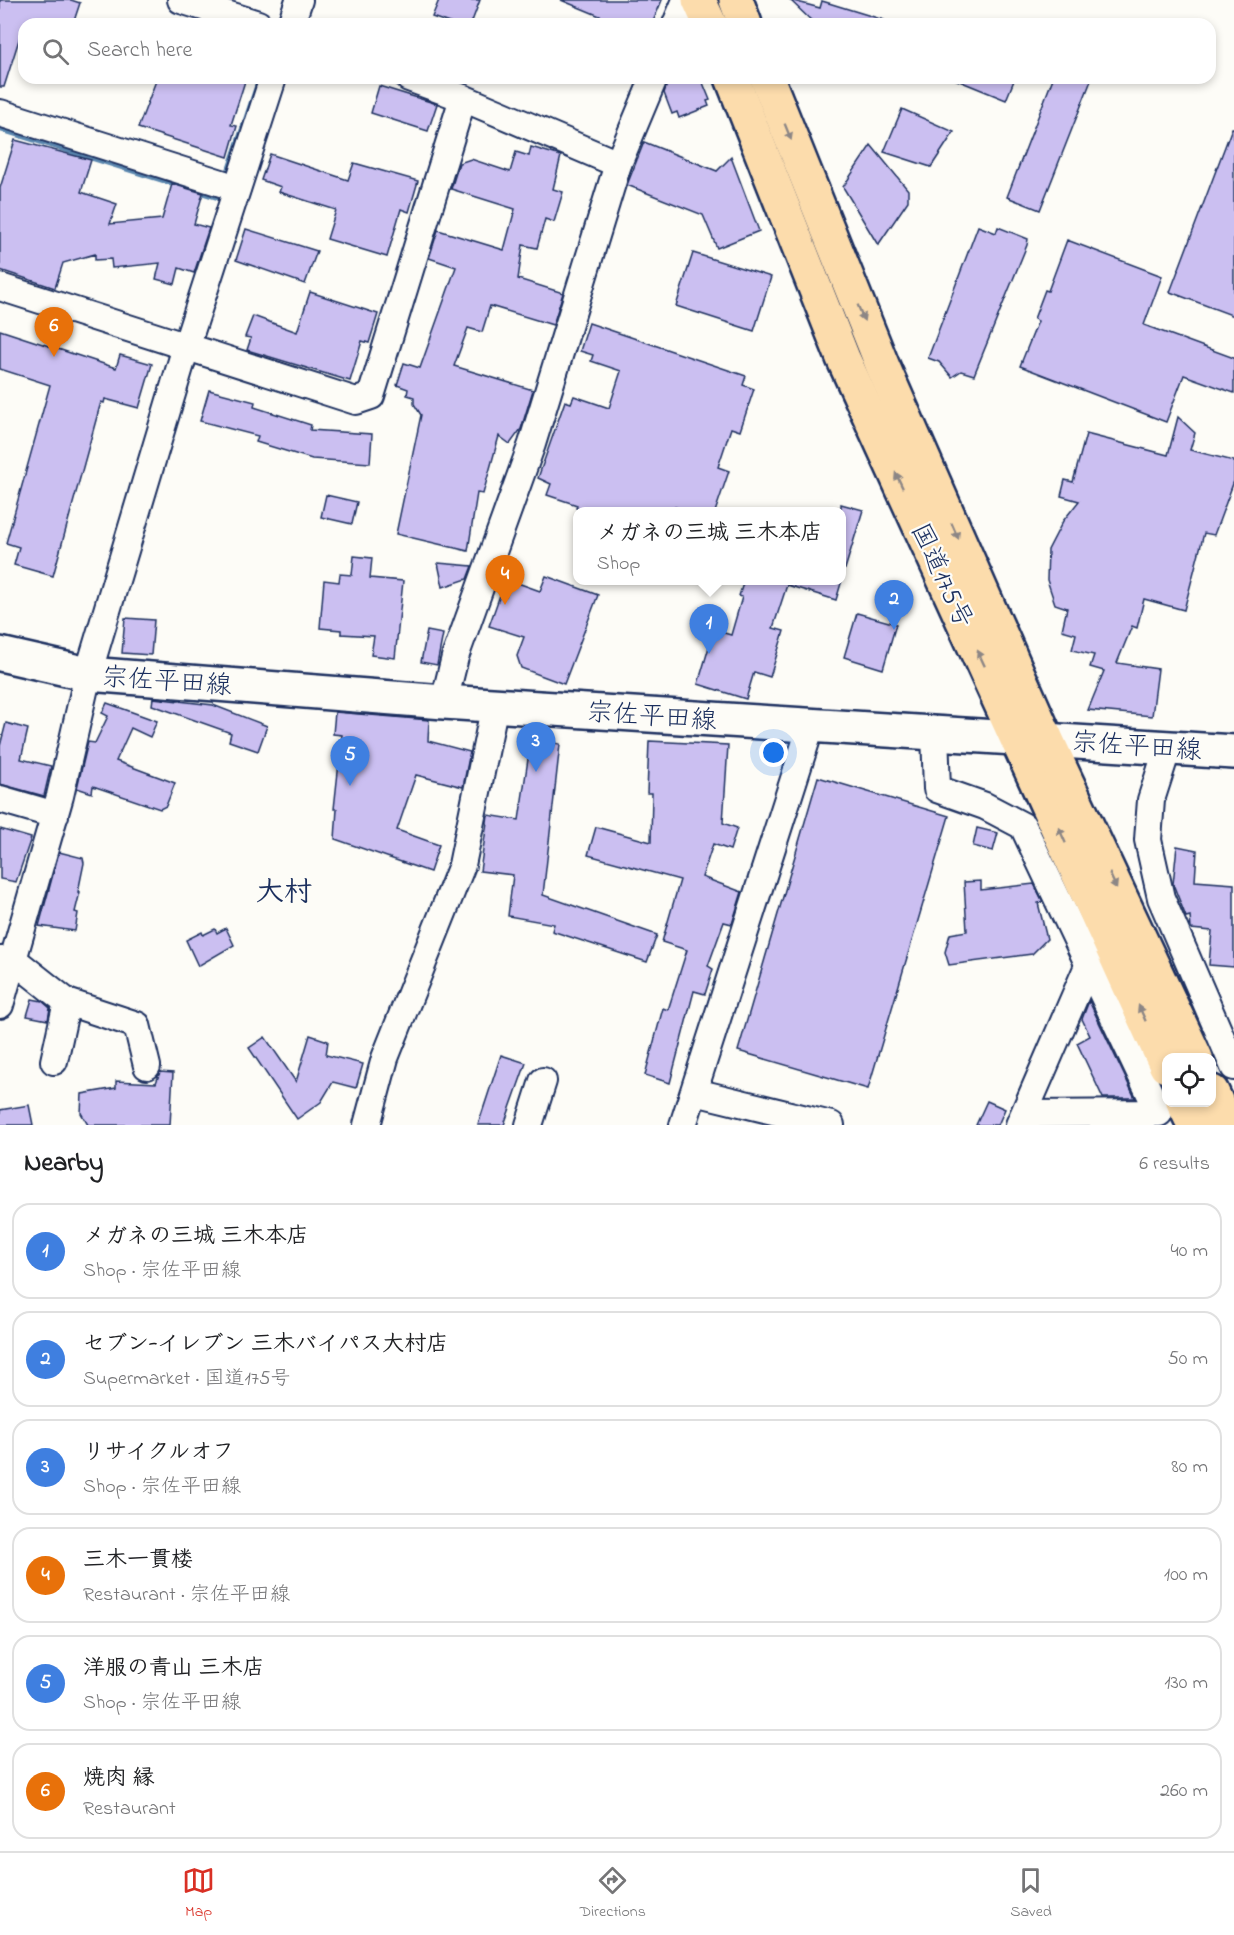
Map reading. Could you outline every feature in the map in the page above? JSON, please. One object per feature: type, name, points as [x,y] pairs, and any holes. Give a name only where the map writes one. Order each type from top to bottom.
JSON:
[{"type":"highway","points":[[699,0],[707,18]]},
{"type":"highway","points":[[736,0],[743,18]]},
{"type":"highway","name":"国道175号","points":[[734,84],[843,358],[1032,739],[1193,1053]]},
{"type":"highway","name":"国道175号","points":[[769,84],[1032,739],[1162,1054]]},
{"type":"highway","points":[[1216,1101],[1227,1125]]},
{"type":"highway","points":[[1169,1114],[1194,1125]]},
{"type":"main road","name":"宗佐平田線","points":[[0,654],[88,674],[444,702],[1234,752]]},
{"type":"street","points":[[181,0],[239,18]]},
{"type":"street","points":[[293,18],[298,0]]},
{"type":"street","points":[[678,18],[686,0]]},
{"type":"street","points":[[0,1005],[7,960],[55,815],[88,674],[186,347],[271,84]]},
{"type":"street","points":[[426,84],[618,164]]},
{"type":"street","points":[[444,702],[455,657],[532,444],[618,164],[651,84]]},
{"type":"street","points":[[0,287],[356,401],[370,396],[463,98]]},
{"type":"street","points":[[0,113],[237,188]]},
{"type":"street","points":[[0,670],[88,674]]},
{"type":"street","points":[[367,1125],[385,1058],[462,865],[495,704]]},
{"type":"street","points":[[683,1125],[811,726]]},
{"type":"street","points":[[935,733],[937,789],[985,806],[1023,826],[1088,966],[1169,1114],[1023,1120],[1088,966]]},
{"type":"street","points":[[1168,747],[1151,800],[1148,840],[1161,898],[1234,1067]]},
{"type":"street","points":[[0,799],[55,815]]},
{"type":"street","points":[[7,960],[67,1002],[137,1025],[147,1066]]},
{"type":"street","points":[[54,1061],[67,1002]]},
{"type":"street","points":[[529,1125],[543,1081]]},
{"type":"street","points":[[695,1092],[831,1125]]},
{"type":"building","points":[[0,0],[71,0],[80,3],[75,18],[18,18],[18,43],[4,87],[0,87]]},
{"type":"building","points":[[439,0],[480,0],[473,18],[432,17]]},
{"type":"building","points":[[561,0],[662,0],[654,18],[604,18]]},
{"type":"building","points":[[790,0],[820,8],[822,1],[877,18],[809,18]]},
{"type":"building","points":[[155,84],[244,84],[231,125],[237,126],[228,157],[138,128]]},
{"type":"building","points":[[667,84],[703,84],[710,100],[707,101],[709,106],[679,118],[677,112],[672,114],[664,93]]},
{"type":"building","points":[[967,84],[1013,84],[1006,100]]},
{"type":"building","points":[[1051,84],[1090,84],[1040,210],[1007,197]]},
{"type":"building","points":[[379,86],[437,104],[428,131],[371,113]]},
{"type":"building","points":[[902,109],[954,132],[931,167],[884,152]]},
{"type":"building","points":[[1232,128],[1234,128],[1234,316],[1170,292]]},
{"type":"building","points":[[15,140],[91,160],[81,192],[117,204],[110,224],[162,219],[172,184],[203,193],[194,224],[209,228],[194,273],[179,268],[175,284],[156,279],[160,263],[112,268],[111,259],[95,260],[95,254],[63,263],[55,288],[0,270],[0,188]]},
{"type":"building","points":[[644,142],[717,171],[731,157],[759,231],[717,248],[703,215],[627,185]]},
{"type":"building","points":[[871,145],[908,190],[908,201],[878,245],[843,187]]},
{"type":"building","points":[[531,147],[561,156],[553,189],[563,192],[554,222],[545,219],[537,248],[523,245],[518,279],[563,293],[553,325],[490,306],[482,332],[468,328],[454,366],[533,390],[521,429],[510,444],[499,436],[483,494],[477,493],[468,551],[396,534],[421,415],[414,404],[414,397],[407,395],[408,389],[397,385],[404,363],[420,368],[456,267],[429,258],[438,230],[504,250],[515,209],[451,189],[459,163],[471,159],[510,172],[516,152],[529,156]]},
{"type":"building","points":[[270,154],[348,180],[354,163],[418,181],[409,212],[401,209],[387,257],[327,239],[336,210],[279,192],[281,187],[261,180]]},
{"type":"building","points":[[978,226],[996,233],[998,227],[1028,239],[1027,245],[974,375],[961,371],[952,377],[939,362],[928,358]]},
{"type":"building","points":[[246,229],[317,251],[305,284],[236,260]]},
{"type":"building","points":[[1067,240],[1162,276],[1144,325],[1234,358],[1234,393],[1184,375],[1166,422],[1020,366],[1038,321],[1034,319],[1045,290],[1048,291]]},
{"type":"building","points":[[693,253],[771,277],[754,331],[676,306]]},
{"type":"building","points":[[310,292],[378,314],[369,343],[362,341],[350,381],[247,350],[251,338],[245,337],[253,316],[297,332]]},
{"type":"building","points":[[589,323],[746,376],[743,385],[754,389],[740,431],[731,428],[718,467],[729,471],[717,507],[576,507],[577,505],[547,495],[551,484],[538,478],[565,401],[571,403],[574,396],[609,408],[621,371],[591,361],[593,355],[580,351]]},
{"type":"building","points":[[0,330],[116,368],[120,355],[152,364],[139,408],[105,399],[104,403],[101,402],[53,576],[14,565],[19,547],[6,543],[50,385],[0,369]]},
{"type":"building","points":[[209,390],[255,402],[254,407],[311,425],[310,430],[372,434],[370,463],[312,459],[256,442],[258,436],[200,421]]},
{"type":"building","points":[[1178,417],[1195,433],[1190,450],[1234,461],[1234,481],[1214,535],[1204,533],[1184,610],[1144,599],[1137,628],[1132,626],[1117,663],[1158,669],[1152,716],[1088,710],[1104,671],[1090,667],[1094,655],[1072,650],[1076,634],[1062,630],[1067,608],[1055,604],[1047,580],[1048,550],[1063,521],[1079,501],[1061,496],[1065,480],[1073,482],[1086,434],[1168,455]]},
{"type":"building","points":[[326,495],[357,502],[352,524],[321,517]]},
{"type":"building","points":[[841,504],[863,510],[846,566],[846,507],[841,507]]},
{"type":"building","points":[[354,556],[372,558],[370,578],[403,581],[395,658],[371,655],[374,636],[341,634],[341,630],[320,628],[324,580],[339,582],[340,574],[352,575]]},
{"type":"building","points":[[438,563],[472,566],[467,579],[443,587]]},
{"type":"building","points":[[546,576],[598,595],[564,684],[521,668],[517,656],[524,637],[489,626],[500,595],[506,596],[512,581],[540,591]]},
{"type":"building","points":[[742,585],[787,585],[773,628],[784,631],[770,677],[754,672],[746,699],[698,684],[714,630],[731,635],[742,597],[739,596]]},
{"type":"building","points":[[787,585],[840,585],[836,600]]},
{"type":"building","points":[[857,613],[896,624],[883,669],[844,657]]},
{"type":"building","points":[[125,618],[154,620],[151,655],[122,653]]},
{"type":"building","points":[[427,631],[443,634],[437,665],[421,662]]},
{"type":"building","points":[[153,698],[213,705],[267,726],[258,751],[229,741],[231,733],[152,705]]},
{"type":"building","points":[[107,703],[157,721],[150,737],[131,728],[116,761],[175,783],[166,806],[160,809],[93,786],[92,793],[77,788],[88,742],[95,743],[108,716],[102,713]]},
{"type":"building","points":[[335,712],[429,720],[428,741],[470,752],[463,787],[416,775],[397,830],[439,845],[430,872],[335,839],[337,809],[334,809],[342,735],[333,734]]},
{"type":"building","points":[[6,723],[28,729],[21,759],[51,766],[44,796],[0,784],[0,746]]},
{"type":"building","points":[[531,739],[560,744],[543,895],[657,935],[647,962],[552,931],[554,924],[508,916],[513,875],[480,871],[488,815],[519,820]]},
{"type":"building","points":[[649,741],[728,745],[723,823],[737,828],[730,850],[713,844],[702,877],[742,892],[732,924],[724,922],[708,966],[713,969],[705,994],[694,991],[670,1083],[645,1075],[663,1008],[668,1010],[687,950],[662,942],[680,880],[588,855],[596,827],[651,842],[652,793],[647,793]]},
{"type":"building","points":[[818,777],[949,816],[868,1089],[738,1051]]},
{"type":"building","points":[[977,828],[998,833],[993,851],[973,846]]},
{"type":"building","points":[[0,829],[31,838],[16,882],[0,879]]},
{"type":"building","points":[[1177,846],[1197,850],[1195,881],[1234,884],[1234,967],[1209,965],[1212,931],[1191,929],[1190,916],[1186,917],[1173,884]]},
{"type":"building","points":[[59,852],[83,858],[78,892],[80,892],[75,912],[78,913],[75,931],[39,926]]},
{"type":"building","points":[[981,881],[981,890],[1034,884],[1043,902],[1038,903],[1047,939],[1032,954],[949,965],[945,952],[950,934],[967,931],[964,882]]},
{"type":"building","points":[[226,928],[234,945],[198,966],[186,940],[202,932],[203,935],[215,929],[217,933]]},
{"type":"building","points":[[32,999],[42,1001],[50,1008],[48,1020],[27,1016]]},
{"type":"building","points":[[1089,1001],[1135,1098],[1103,1098],[1077,1043],[1090,1036],[1082,1019]]},
{"type":"building","points":[[310,1035],[328,1041],[326,1055],[363,1064],[356,1088],[333,1082],[321,1102],[297,1119],[249,1048],[265,1037],[296,1082]]},
{"type":"building","points":[[501,1055],[526,1063],[504,1125],[478,1125]]},
{"type":"building","points":[[160,1072],[173,1073],[170,1125],[88,1125],[81,1113],[82,1094],[116,1088],[116,1081],[156,1083]]},
{"type":"building","points":[[987,1101],[1005,1109],[998,1125],[976,1125]]},
{"type":"building","points":[[29,1105],[33,1125],[0,1125],[0,1110]]},
{"type":"waterway","points":[[226,179],[258,84]]},
{"type":"waterway","points":[[0,129],[220,198],[223,189]]},
{"type":"place","name":"焼肉 縁","points":[[54,357]]},
{"type":"place","name":"三木一貫楼","points":[[505,605]]},
{"type":"place","name":"セブン-イレブン 三木バイパス大村店","points":[[894,630]]},
{"type":"place","name":"メガネの三城 三木本店","points":[[709,654]]},
{"type":"place","name":"リサイクルオフ","points":[[536,772]]},
{"type":"place","name":"洋服の青山 三木店","points":[[350,786]]},
{"type":"district","name":"大村","points":[[284,890]]}]
